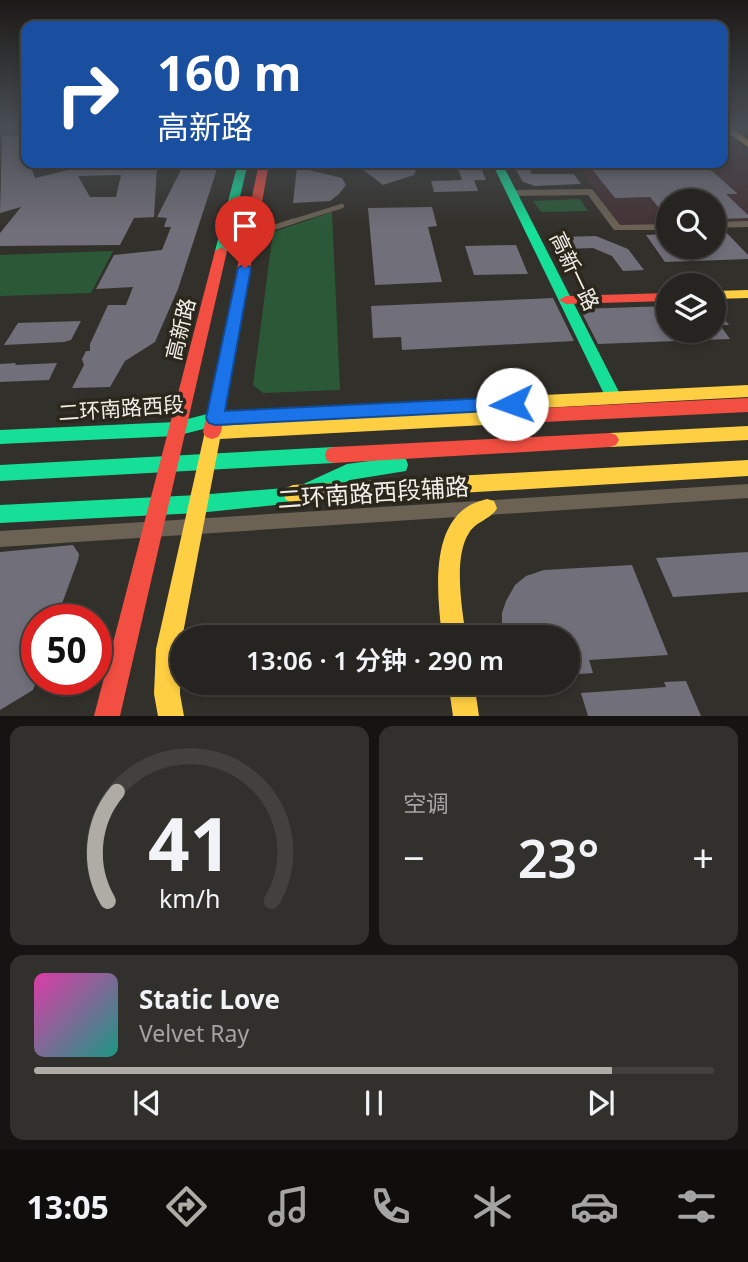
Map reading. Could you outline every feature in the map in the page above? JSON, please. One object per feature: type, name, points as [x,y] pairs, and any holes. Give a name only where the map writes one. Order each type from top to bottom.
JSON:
[{"type":"main road","name":"高新路","points":[[107,716],[242,168]]},
{"type":"main road","points":[[171,716],[165,694],[164,661],[194,526],[263,168]]},
{"type":"main road","name":"高新一路","points":[[500,168],[614,398]]},
{"type":"main road","points":[[726,295],[748,294]]},
{"type":"main road","points":[[566,300],[656,297]]},
{"type":"main road","name":"二环南路西段","points":[[0,437],[176,429],[748,391]]},
{"type":"main road","points":[[214,425],[748,405]]},
{"type":"main road","name":"二环南路西段","points":[[0,457],[748,418]]},
{"type":"main road","points":[[0,473],[748,433]]},
{"type":"main road","points":[[304,493],[347,472],[395,466],[748,447]]},
{"type":"main road","points":[[0,514],[198,504],[304,493],[748,468]]},
{"type":"main road","points":[[453,625],[450,563],[459,526],[476,510],[487,508]]},
{"type":"main road","points":[[463,695],[466,716]]},
{"type":"street","points":[[513,193],[590,192],[617,228],[656,227]]},
{"type":"street","points":[[726,225],[748,224]]},
{"type":"street","name":"二环南路西段辅路","points":[[0,539],[748,491]]},
{"type":"lane","points":[[252,229],[272,228],[342,206]]},
{"type":"shaded area","points":[[728,162],[748,162],[748,221],[726,222],[726,189],[656,189],[656,224],[620,226],[579,168],[728,168]]},
{"type":"green space","points":[[580,199],[588,211],[541,212],[533,201]]},
{"type":"green space","points":[[332,212],[340,390],[263,393],[253,385],[273,232]]},
{"type":"green space","points":[[113,251],[91,293],[0,296],[0,255]]},
{"type":"building","points":[[1,162],[21,162],[21,168],[31,168],[35,178],[76,168],[157,168],[154,217],[134,218],[120,245],[0,246],[0,233],[21,207],[0,213]],"holes":[[[121,175],[116,197],[90,197],[78,176]]]},
{"type":"building","points":[[182,168],[217,168],[178,289],[155,342],[125,361],[110,387],[72,388],[84,365],[82,359],[86,351],[90,351],[90,344],[108,305],[126,305],[133,287],[96,289],[114,255],[162,250],[171,227],[164,227],[167,218],[157,217]]},
{"type":"building","points":[[297,168],[342,178],[346,185],[330,201],[293,203]]},
{"type":"building","points":[[361,168],[417,168],[414,175],[383,185]]},
{"type":"building","points":[[458,168],[481,168],[486,180],[474,180],[478,191],[434,192],[431,181],[462,180]]},
{"type":"building","points":[[515,168],[529,168],[532,174],[574,174],[581,184],[535,186],[523,182]]},
{"type":"building","points":[[591,168],[709,168],[738,194],[726,194],[726,189],[656,189],[656,204],[650,197],[615,198]]},
{"type":"building","points":[[726,194],[748,215],[748,218],[726,219]]},
{"type":"building","points":[[432,207],[437,226],[428,227],[442,282],[375,285],[368,208]]},
{"type":"building","points":[[726,232],[748,255],[748,259],[665,262],[663,259],[726,259]]},
{"type":"building","points":[[646,235],[656,235],[656,249]]},
{"type":"building","points":[[596,236],[628,249],[644,270],[623,271],[612,256],[593,248],[566,249],[559,237]]},
{"type":"building","points":[[516,245],[528,274],[474,275],[465,246]]},
{"type":"building","points":[[553,298],[574,341],[402,350],[401,337],[373,338],[371,306]]},
{"type":"building","points":[[656,306],[656,342],[598,344],[580,309]]},
{"type":"building","points":[[81,321],[71,340],[4,345],[18,323]]},
{"type":"building","points":[[16,363],[15,365],[57,363],[49,380],[0,382],[0,364]]},
{"type":"building","points":[[73,545],[79,554],[62,604],[21,604],[21,695],[25,695],[0,710],[0,552]]},
{"type":"building","points":[[748,552],[748,592],[673,597],[656,558]]},
{"type":"building","points":[[632,565],[668,655],[589,660],[593,673],[580,674],[580,625],[502,625],[502,613],[515,585],[526,576],[544,570]]},
{"type":"building","points":[[686,681],[701,716],[588,716],[581,693],[666,687],[664,682]]},
{"type":"traffic: fast","points":[[221,251],[242,168]]},
{"type":"traffic: fast","points":[[499,168],[614,398]]},
{"type":"traffic: fast","points":[[0,437],[176,429],[215,419],[301,414]]},
{"type":"traffic: fast","points":[[0,473],[334,455]]},
{"type":"traffic: fast","points":[[304,493],[347,472],[399,465]]},
{"type":"traffic: fast","points":[[0,514],[198,504],[293,494]]},
{"type":"traffic: slow","points":[[726,295],[748,294]]},
{"type":"traffic: slow","points":[[301,414],[748,391]]},
{"type":"traffic: slow","points":[[213,432],[504,417]]},
{"type":"traffic: slow","points":[[171,716],[167,694],[168,649],[212,432]]},
{"type":"traffic: slow","points":[[610,440],[748,433]]},
{"type":"traffic: slow","points":[[293,494],[748,468]]},
{"type":"traffic: slow","points":[[453,625],[449,590],[451,555],[455,539],[462,525],[472,515],[487,508]]},
{"type":"traffic: slow","points":[[463,695],[466,716]]},
{"type":"traffic: jam","points":[[212,432],[263,168]]},
{"type":"traffic: jam","points":[[107,716],[221,251]]},
{"type":"traffic: jam","points":[[566,300],[656,297]]},
{"type":"traffic: jam","points":[[504,417],[748,405]]},
{"type":"traffic: jam","points":[[334,455],[610,440]]},
{"type":"route","points":[[245,268],[215,418],[512,404]]}]
